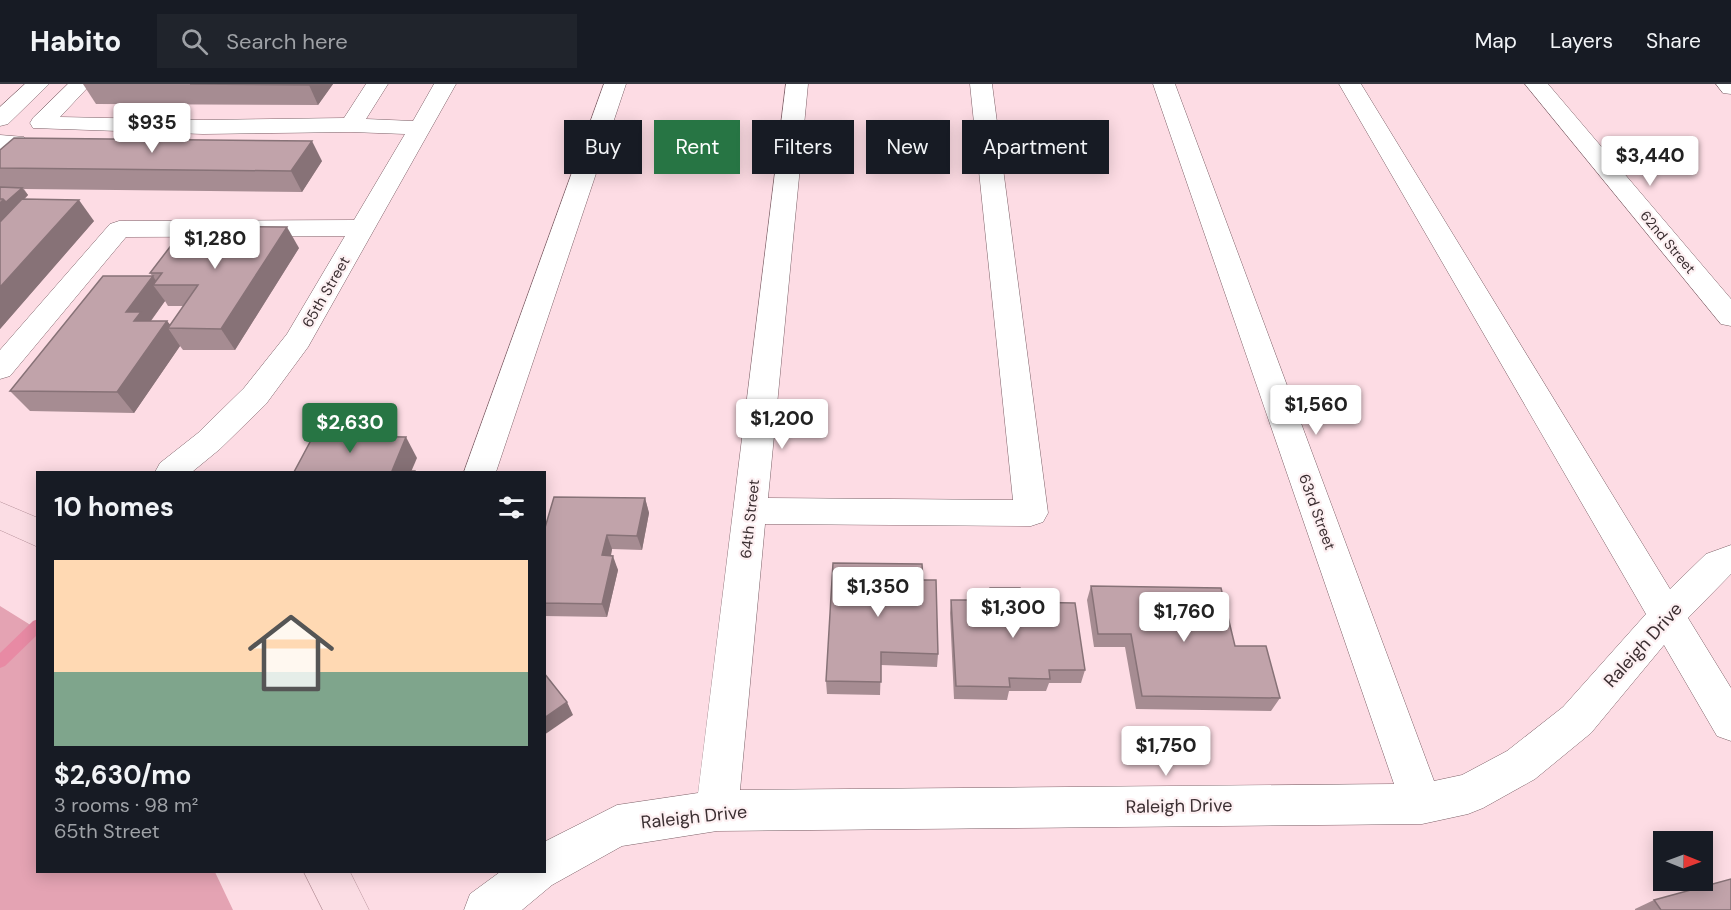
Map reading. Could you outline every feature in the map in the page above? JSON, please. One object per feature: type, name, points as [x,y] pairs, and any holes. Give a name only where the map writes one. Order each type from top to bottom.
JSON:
[{"type":"main road","points":[[0,515],[36,533]]},
{"type":"main road","points":[[327,873],[347,910]]},
{"type":"street","points":[[0,120],[38,84]]},
{"type":"street","points":[[40,123],[80,84]]},
{"type":"street","points":[[351,125],[377,84]]},
{"type":"street","name":"65th Street","points":[[172,471],[209,441],[255,396],[298,340],[445,84]]},
{"type":"street","points":[[480,471],[615,84]]},
{"type":"street","name":"64th Street","points":[[717,811],[798,84]]},
{"type":"street","points":[[751,511],[1031,513],[981,84]]},
{"type":"street","name":"63rd Street","points":[[1164,84],[1422,804]]},
{"type":"street","points":[[1350,84],[1731,723]]},
{"type":"street","name":"62nd Street","points":[[1536,84],[1731,317]]},
{"type":"street","points":[[1727,84],[1731,88]]},
{"type":"street","points":[[0,120],[203,127],[351,125],[415,136]]},
{"type":"street","points":[[5,147],[415,136]]},
{"type":"street","points":[[2,364],[119,229],[362,228]]},
{"type":"street","name":"Raleigh Drive","points":[[546,865],[617,826],[717,811],[1422,804],[1468,794],[1521,765],[1577,720],[1666,616],[1718,564],[1731,559]]},
{"type":"street","points":[[486,910],[534,873]]},
{"type":"shaded area","points":[[0,606],[36,628],[36,873],[215,873],[233,910],[0,910]]},
{"type":"building","points":[[190,84],[310,84],[309,85]]},
{"type":"building","points":[[14,138],[312,141],[291,171],[0,168],[0,150]]},
{"type":"building","points":[[0,187],[22,188],[6,202],[0,199]]},
{"type":"building","points":[[22,199],[79,200],[0,287],[0,222]]},
{"type":"building","points":[[186,226],[287,227],[221,329],[168,328],[198,285],[153,285],[162,273],[150,273]]},
{"type":"building","points":[[103,276],[153,276],[126,312],[141,312],[134,321],[167,321],[117,392],[10,391]]},
{"type":"building","points":[[317,429],[336,429],[332,436],[406,437],[392,471],[295,471]]},
{"type":"building","points":[[554,497],[645,498],[637,536],[607,535],[602,555],[613,556],[602,604],[546,603],[546,524]]},
{"type":"building","points":[[833,563],[922,564],[923,580],[936,580],[938,654],[881,652],[881,682],[826,681]]},
{"type":"building","points":[[1091,586],[1221,588],[1235,646],[1266,646],[1280,698],[1142,696],[1131,634],[1098,634]]},
{"type":"building","points":[[990,588],[1020,588],[1022,602],[1075,603],[1085,670],[1049,670],[1050,679],[1009,678],[1010,687],[956,686],[951,600],[990,600]]},
{"type":"building","points":[[546,676],[567,702],[546,717]]},
{"type":"building","points":[[1731,879],[1731,910],[1661,910],[1654,900],[1687,891],[1713,891],[1713,884]]},
{"type":"waterway","points":[[0,662],[36,627]]}]
